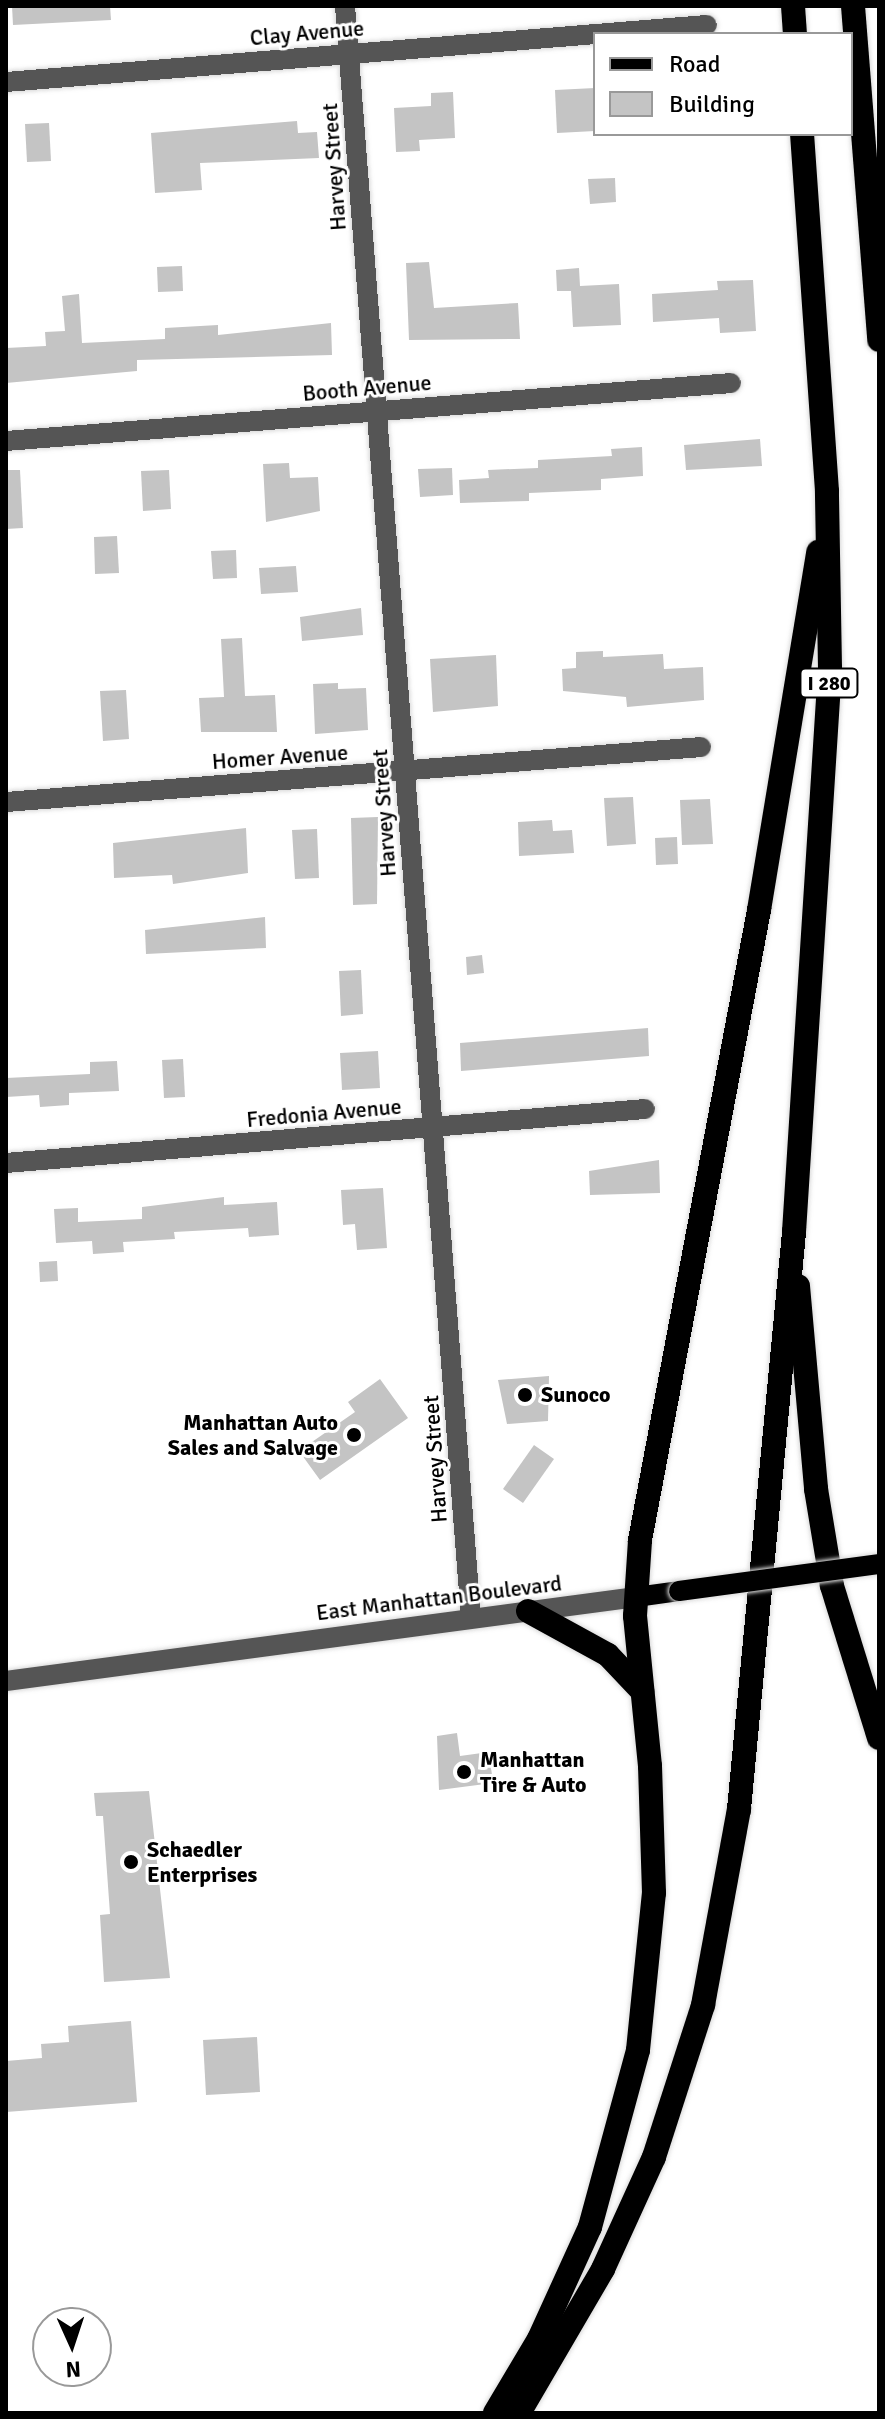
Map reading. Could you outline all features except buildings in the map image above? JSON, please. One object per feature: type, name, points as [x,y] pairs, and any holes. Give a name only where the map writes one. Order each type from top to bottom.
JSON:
[{"type":"highway","points":[[793,6],[795,32]]},
{"type":"highway","points":[[853,6],[879,340]]},
{"type":"highway","name":"I 280","points":[[794,1232],[828,696],[827,491],[802,136]]},
{"type":"highway","points":[[495,2413],[539,2339],[590,2227],[630,2091],[654,1893],[636,1597],[640,1540],[781,790],[827,491]]},
{"type":"highway","points":[[794,1232],[816,1489],[832,1586],[879,1738]]},
{"type":"highway","points":[[519,2413],[638,2196],[681,2082],[712,1967],[739,1809],[794,1232]]},
{"type":"highway","points":[[528,1611],[608,1655],[642,1692]]},
{"type":"main road","name":"East Manhattan Boulevard","points":[[636,1597],[878,1564]]},
{"type":"street","name":"Harvey Street","points":[[345,6],[471,1616]]},
{"type":"street","name":"Clay Avenue","points":[[621,32],[707,25]]},
{"type":"street","name":"Clay Avenue","points":[[6,82],[593,34]]},
{"type":"street","name":"Booth Avenue","points":[[6,441],[731,383]]},
{"type":"street","name":"Homer Avenue","points":[[6,802],[701,747]]},
{"type":"street","name":"Fredonia Avenue","points":[[6,1163],[645,1109]]},
{"type":"street","name":"East Manhattan Boulevard","points":[[6,1681],[471,1616],[636,1597]]},
{"type":"place","name":"Sunoco","points":[[525,1395]]},
{"type":"place","name":"Manhattan Auto Sales and Salvage","points":[[354,1435]]},
{"type":"place","name":"Manhattan Tire & Auto","points":[[464,1772]]},
{"type":"place","name":"Schaedler Enterprises","points":[[131,1862]]}]
